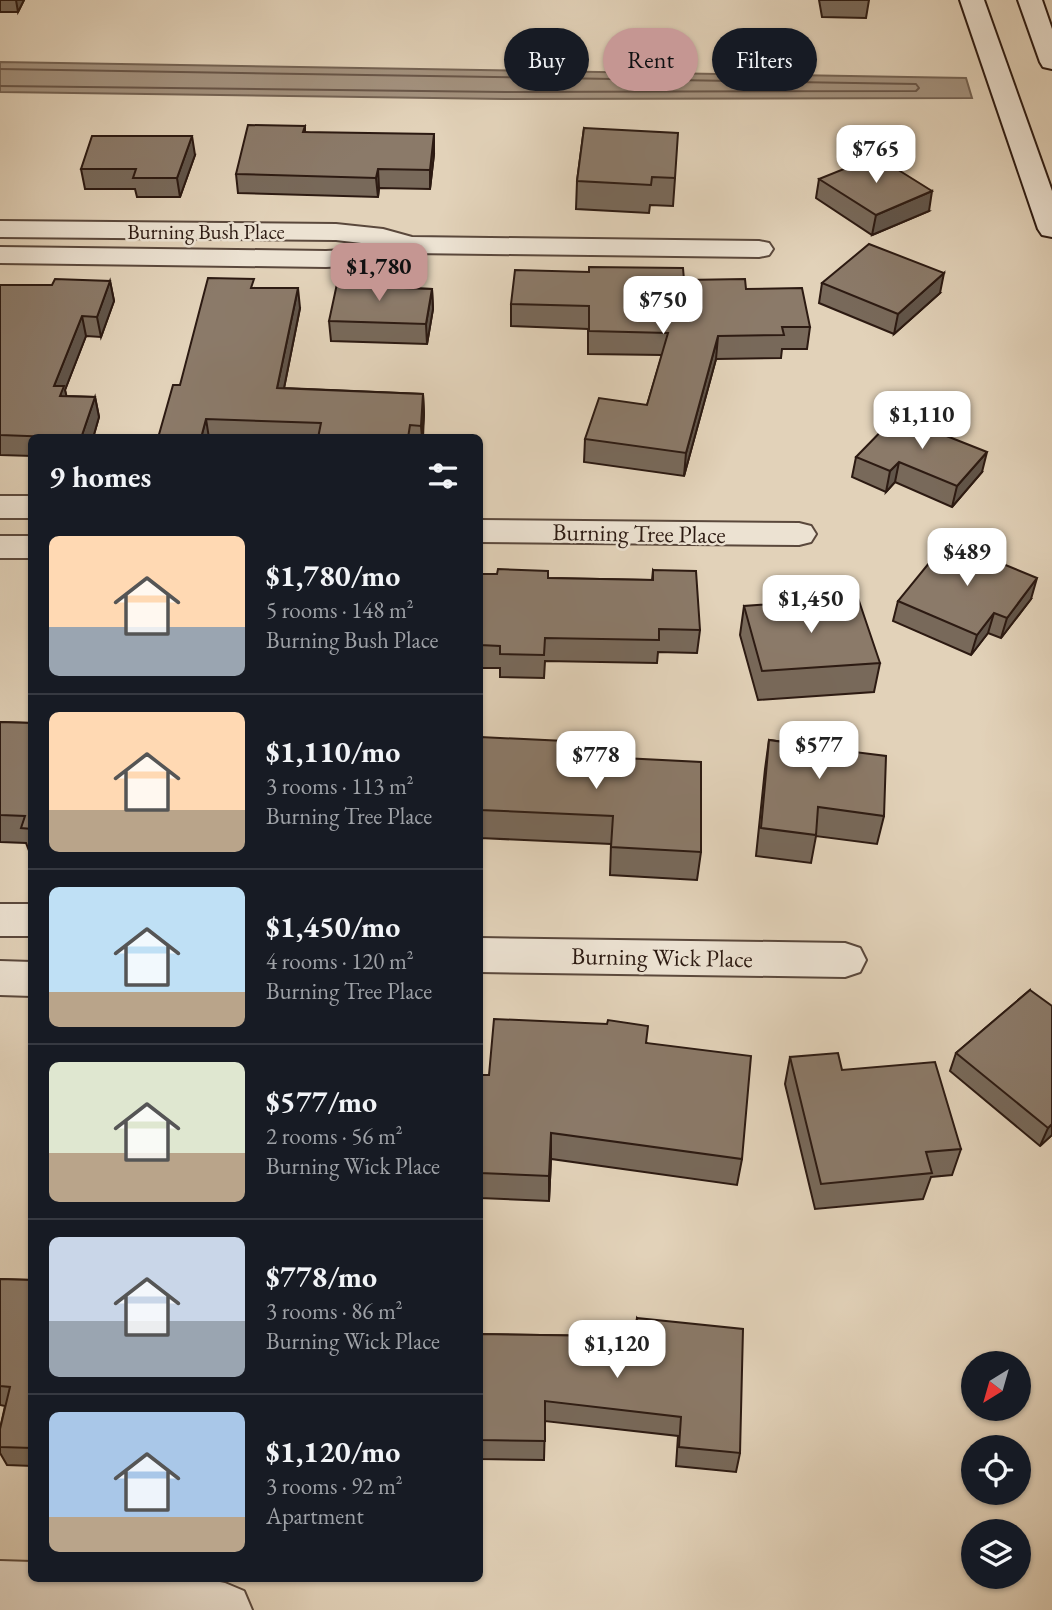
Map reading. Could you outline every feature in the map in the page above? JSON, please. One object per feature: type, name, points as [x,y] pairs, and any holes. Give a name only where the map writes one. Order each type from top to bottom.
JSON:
[{"type":"street","points":[[972,0],[1052,229]]},
{"type":"street","points":[[1030,0],[1052,62]]},
{"type":"street","name":"Burning Bush Place","points":[[0,229],[336,232],[383,237],[410,245]]},
{"type":"street","name":"Burning Bush Place","points":[[0,255],[327,259],[363,257],[410,245],[759,249]]},
{"type":"street","points":[[0,507],[28,508]]},
{"type":"street","name":"Burning Tree Place","points":[[483,531],[799,534]]},
{"type":"street","points":[[0,547],[28,547]]},
{"type":"street","points":[[0,919],[28,920]]},
{"type":"street","name":"Burning Wick Place","points":[[483,955],[845,960]]},
{"type":"street","points":[[0,978],[28,979]]},
{"type":"street","points":[[0,1588],[119,1590],[225,1610]]},
{"type":"water","points":[[0,62],[504,70],[504,91],[589,91],[589,72],[603,72],[603,91],[698,91],[698,74],[712,74],[712,91],[817,91],[817,76],[966,78],[972,98],[505,99],[0,92]]},
{"type":"building","points":[[248,125],[305,126],[303,132],[434,134],[430,170],[378,169],[376,178],[236,174]]},
{"type":"building","points":[[584,128],[678,133],[675,178],[652,177],[651,185],[577,181]]},
{"type":"building","points":[[92,136],[192,136],[177,178],[133,178],[136,169],[81,169]]},
{"type":"building","points":[[876,156],[932,191],[876,215],[819,179]]},
{"type":"building","points":[[869,244],[944,273],[898,314],[822,283]]},
{"type":"building","points":[[589,267],[683,268],[684,280],[745,279],[746,289],[802,288],[810,327],[782,327],[784,335],[718,336],[686,453],[585,439],[599,398],[647,405],[668,333],[589,331],[589,306],[511,304],[515,270],[589,272]]},
{"type":"building","points":[[208,278],[254,279],[251,288],[298,288],[277,388],[423,394],[421,426],[410,425],[409,434],[319,434],[321,423],[206,419],[202,434],[159,434],[173,385],[180,385]]},
{"type":"building","points":[[55,279],[110,281],[97,317],[82,316],[54,386],[64,386],[60,396],[95,397],[82,434],[0,435],[0,285],[52,285]]},
{"type":"building","points":[[338,279],[377,281],[376,287],[432,289],[426,324],[329,321]]},
{"type":"building","points":[[896,416],[987,452],[957,486],[899,462],[890,471],[856,457]]},
{"type":"building","points":[[947,541],[1037,578],[1007,618],[994,613],[977,635],[898,601]]},
{"type":"building","points":[[498,569],[548,571],[548,578],[653,580],[653,570],[696,571],[700,630],[659,629],[659,640],[545,638],[544,655],[500,654],[500,646],[483,645],[483,574],[497,574]]},
{"type":"building","points":[[858,598],[880,663],[762,671],[744,606]]},
{"type":"building","points":[[0,722],[28,723],[28,829],[21,828],[25,816],[0,815]]},
{"type":"building","points":[[799,728],[848,733],[846,751],[886,756],[884,816],[818,807],[816,835],[761,828],[769,740],[798,744]]},
{"type":"building","points":[[483,737],[565,741],[564,755],[701,762],[701,852],[611,847],[613,816],[483,810]]},
{"type":"building","points":[[1030,990],[1052,1006],[1052,1124],[1048,1128],[956,1053]]},
{"type":"building","points":[[494,1019],[607,1024],[608,1020],[648,1026],[646,1043],[751,1056],[742,1159],[551,1133],[549,1176],[483,1173],[483,1075],[489,1075]]},
{"type":"building","points":[[838,1053],[842,1070],[935,1062],[961,1149],[926,1152],[932,1173],[821,1184],[790,1057]]},
{"type":"building","points":[[0,1279],[28,1280],[28,1448],[0,1447],[0,1429],[10,1387],[0,1386]]},
{"type":"building","points":[[637,1318],[743,1329],[740,1453],[679,1447],[681,1417],[545,1401],[545,1441],[483,1440],[483,1334],[606,1336],[607,1329],[636,1331]]}]
